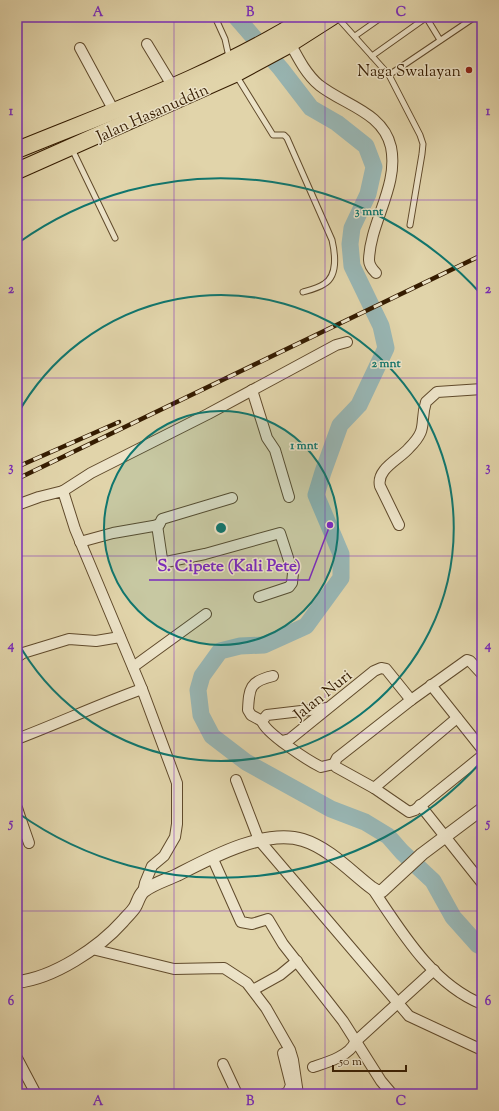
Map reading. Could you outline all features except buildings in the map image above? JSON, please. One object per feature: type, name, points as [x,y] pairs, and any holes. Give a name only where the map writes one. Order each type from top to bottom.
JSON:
[{"type":"highway","points":[[284,42],[307,17]]},
{"type":"highway","points":[[284,42],[332,17]]},
{"type":"highway","name":"Jalan Hasanuddin","points":[[17,171],[72,148],[284,42]]},
{"type":"highway","name":"Jalan Hasanuddin","points":[[17,150],[173,86],[237,65]]},
{"type":"street","points":[[284,42],[311,78],[320,86],[357,107],[371,117],[381,127],[388,139],[392,158],[392,167],[387,193],[372,240],[369,259],[370,264],[376,273]]},
{"type":"street","points":[[147,44],[173,86]]},
{"type":"street","points":[[80,48],[114,110]]},
{"type":"street","points":[[17,505],[39,497],[63,491],[91,474],[336,345],[347,342]]},
{"type":"street","points":[[399,525],[379,481],[387,467],[409,449],[421,434],[424,426],[426,402],[437,392],[482,389]]},
{"type":"street","points":[[252,390],[267,438],[276,450],[289,497]]},
{"type":"street","points":[[17,982],[44,975],[72,961],[92,949],[121,923],[134,908],[143,892],[145,882],[152,866],[164,856],[175,838],[177,824],[177,783],[142,689],[80,542],[63,491]]},
{"type":"street","points":[[80,542],[113,533],[157,525],[160,524],[163,518],[232,498]]},
{"type":"street","points":[[157,525],[162,559],[166,562],[205,554],[280,534],[293,573],[292,584],[289,587],[259,597]]},
{"type":"street","points":[[133,667],[206,614]]},
{"type":"street","points":[[17,657],[23,652],[69,639],[96,641],[120,637]]},
{"type":"street","points":[[334,764],[337,758],[411,700],[467,660],[470,661],[482,674]]},
{"type":"street","name":"Jalan Nuri","points":[[282,741],[287,741],[374,671],[381,668],[386,669],[411,700]]},
{"type":"street","points":[[273,676],[258,680],[253,686],[248,710],[251,715],[262,721],[263,725],[303,757],[321,767],[334,764]]},
{"type":"street","points":[[432,685],[482,749]]},
{"type":"street","points":[[17,739],[142,689]]},
{"type":"street","points":[[262,721],[267,715],[327,708]]},
{"type":"street","points":[[374,788],[457,718]]},
{"type":"street","points":[[334,764],[336,767],[374,788],[409,812],[413,811],[482,756]]},
{"type":"street","points":[[236,780],[259,840],[397,1002],[403,1012],[482,1050]]},
{"type":"street","points":[[420,804],[482,883]]},
{"type":"street","points":[[17,808],[19,821],[29,843]]},
{"type":"street","points":[[143,892],[212,857],[259,840],[288,836],[316,845],[372,888],[377,891],[382,891],[422,854],[482,810]]},
{"type":"street","points":[[212,857],[241,922],[252,924],[268,919],[297,961],[343,1021],[355,1042],[392,1094]]},
{"type":"street","points":[[372,888],[404,936],[434,970],[444,980],[463,994],[482,1004]]},
{"type":"street","points":[[92,949],[174,969],[224,968],[247,983],[266,1008],[290,1050],[298,1094]]},
{"type":"street","points":[[253,990],[283,973],[297,961]]},
{"type":"street","points":[[313,1067],[346,1052],[397,1002],[434,970]]},
{"type":"street","points":[[283,1053],[291,1085],[288,1092],[284,1094]]},
{"type":"street","points":[[18,1063],[36,1094]]},
{"type":"street","points":[[223,1064],[237,1094]]},
{"type":"lane","points":[[215,17],[237,65],[272,133],[277,136],[284,136],[287,138],[332,240],[335,257],[334,269],[328,280],[324,284],[303,292]]},
{"type":"lane","points":[[337,17],[389,75],[400,94],[423,144],[410,225]]},
{"type":"lane","points":[[355,36],[382,17]]},
{"type":"lane","points":[[372,56],[426,17],[440,40]]},
{"type":"lane","points":[[389,75],[440,40],[468,18],[475,17]]},
{"type":"lane","points":[[72,148],[115,238]]},
{"type":"waterway","points":[[236,17],[281,69],[311,108],[337,123],[366,146],[374,167],[368,194],[352,228],[350,244],[352,266],[381,326],[386,348],[359,405],[340,425],[316,495],[341,554],[341,578],[306,626],[264,645],[240,646],[220,651],[202,676],[198,690],[201,715],[212,736],[246,762],[331,809],[365,822],[388,836],[402,852],[433,881],[453,917],[478,945],[482,947]]},
{"type":"railway","points":[[17,479],[482,255]]},
{"type":"railway","points":[[17,467],[119,422]]},
{"type":"place","name":"Naga Swalayan","points":[[469,70]]},
{"type":"place","name":"S. Cipete (Kali Pete)","points":[[330,525]]}]
